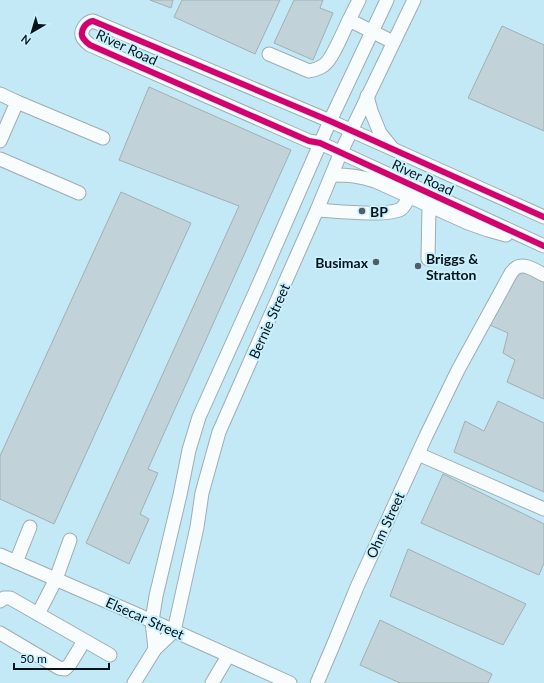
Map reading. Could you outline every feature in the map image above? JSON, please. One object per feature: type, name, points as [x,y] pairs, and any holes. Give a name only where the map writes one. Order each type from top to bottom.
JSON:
[{"type":"street","points":[[269,54],[309,71],[324,65],[330,59],[359,0]]},
{"type":"street","name":"Bernie Street","points":[[155,649],[152,621],[156,596],[189,450],[199,417],[320,143],[387,0]]},
{"type":"street","name":"Bernie Street","points":[[174,631],[197,527],[202,493],[216,437],[318,210],[341,152],[414,0]]},
{"type":"street","points":[[349,20],[393,42]]},
{"type":"street","name":"River Road","points":[[544,216],[392,150],[330,121],[94,21],[86,24],[83,29],[83,38],[90,45],[309,141],[320,143],[341,152],[544,246]]},
{"type":"street","points":[[0,94],[103,138]]},
{"type":"street","points":[[368,96],[371,111],[380,133],[392,150]]},
{"type":"street","points":[[0,141],[17,102]]},
{"type":"street","points":[[0,159],[79,194]]},
{"type":"street","points":[[332,175],[363,177],[468,223],[488,230],[526,237]]},
{"type":"street","points":[[318,210],[382,214],[401,209],[409,196]]},
{"type":"street","points":[[428,260],[429,206]]},
{"type":"street","name":"Ohm Street","points":[[317,683],[356,587],[418,454],[458,370],[511,273],[516,268],[521,266],[527,267],[544,275]]},
{"type":"street","points":[[418,454],[544,509]]},
{"type":"street","points":[[16,562],[30,527]]},
{"type":"street","points":[[38,614],[56,579],[70,540]]},
{"type":"street","name":"Elsecar Street","points":[[0,555],[290,683]]},
{"type":"street","points":[[0,601],[4,598],[10,598],[110,655]]},
{"type":"street","points":[[134,683],[155,649],[174,631]]},
{"type":"street","points":[[0,633],[59,668],[65,669],[70,664],[84,640]]},
{"type":"street","points":[[212,683],[228,656]]},
{"type":"shaded area","points":[[0,0],[544,0],[544,683],[0,683]]},
{"type":"building","points":[[150,0],[173,0],[171,8]]},
{"type":"building","points":[[182,0],[280,0],[255,54],[174,17]]},
{"type":"building","points":[[294,0],[323,0],[320,8],[333,13],[313,60],[274,43]]},
{"type":"building","points":[[502,26],[544,45],[544,131],[468,98]]},
{"type":"building","points":[[149,87],[291,150],[148,469],[158,473],[140,514],[149,519],[129,564],[86,543],[239,206],[119,160]]},
{"type":"building","points":[[121,192],[191,223],[54,524],[0,499],[0,456]]},
{"type":"building","points":[[526,272],[544,279],[544,399],[507,382],[515,360],[503,353],[508,333],[490,325],[514,273]]},
{"type":"building","points":[[498,401],[544,423],[544,492],[454,452],[465,421],[484,431]]},
{"type":"building","points":[[443,474],[544,524],[544,563],[539,575],[421,523]]},
{"type":"building","points":[[408,549],[526,604],[503,645],[390,596]]},
{"type":"building","points":[[380,620],[492,674],[488,683],[400,683],[360,665]]},
{"type":"cycle path","points":[[544,217],[330,121],[93,21],[84,27],[82,35],[86,42],[90,45],[309,141],[320,143],[544,246]]},
{"type":"place","name":"BP","points":[[362,211]]},
{"type":"place","name":"Busimax","points":[[376,262]]},
{"type":"place","name":"Briggs & Stratton","points":[[418,266]]}]
